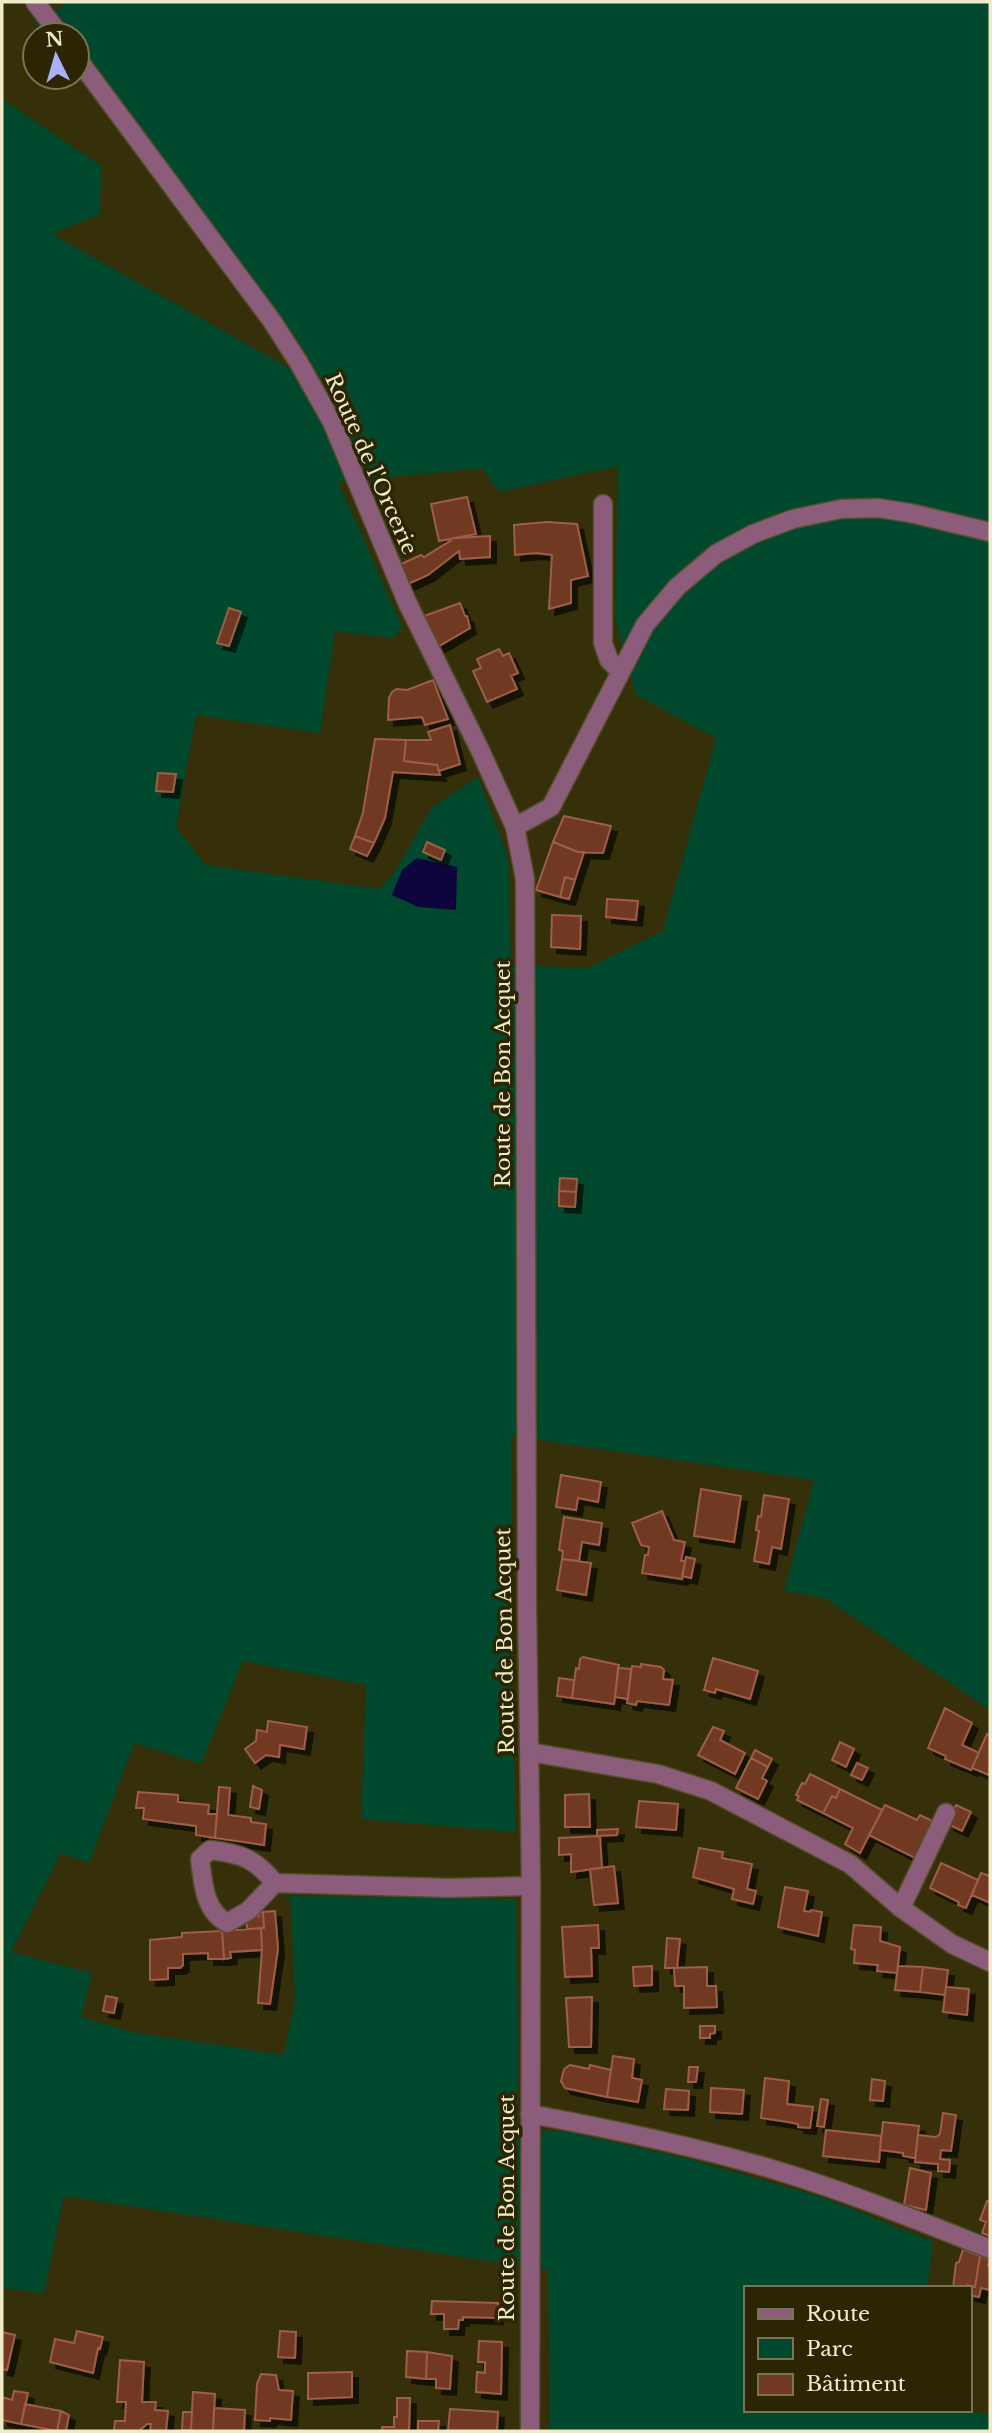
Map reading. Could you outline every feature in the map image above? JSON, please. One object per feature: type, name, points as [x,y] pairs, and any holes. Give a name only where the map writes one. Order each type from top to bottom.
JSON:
[{"type":"street","points":[[35,2],[49,21]]},
{"type":"street","name":"Route de l'Orcerie","points":[[91,77],[272,321],[332,422],[407,602],[515,827],[521,851]]},
{"type":"street","points":[[603,504],[603,643],[609,660],[620,671]]},
{"type":"street","points":[[515,827],[551,807],[645,625],[677,587],[716,554],[753,534],[793,519],[841,509],[878,508],[990,532]]},
{"type":"street","name":"Route de Bon Acquet","points":[[521,851],[525,879],[531,1886],[530,2431]]},
{"type":"street","points":[[529,1752],[658,1773],[711,1791],[850,1864],[901,1908],[952,1944],[990,1962]]},
{"type":"street","points":[[901,1908],[946,1813]]},
{"type":"street","points":[[275,1882],[248,1911],[227,1923],[216,1917],[203,1889],[200,1859],[210,1850],[236,1853],[260,1866],[275,1882],[450,1888],[531,1886]]},
{"type":"street","points":[[530,2114],[703,2150],[776,2171],[881,2207],[990,2249]]},
{"type":"green space","points":[[68,2],[990,2],[990,1710],[825,1598],[784,1591],[814,1480],[511,1436],[515,1832],[361,1819],[366,1685],[243,1661],[201,1764],[134,1743],[89,1863],[61,1853],[11,1952],[92,1973],[81,2017],[131,2032],[284,2055],[295,2000],[290,1896],[516,1899],[518,2130],[565,2131],[689,2159],[825,2198],[933,2242],[927,2286],[744,2286],[744,2412],[970,2412],[990,2414],[990,2431],[550,2431],[548,2270],[64,2196],[44,2293],[2,2288],[2,99],[101,166],[100,214],[52,234],[333,393],[90,91],[91,21],[40,21]],"holes":[[[618,466],[615,618],[636,695],[716,738],[663,931],[588,968],[511,965],[508,858],[478,777],[432,807],[394,873],[379,889],[205,865],[176,827],[196,715],[320,733],[335,631],[394,638],[402,626],[338,482],[482,468],[499,492]]]},
{"type":"shaded area","points":[[417,858],[457,867],[456,910],[418,907],[392,895],[402,870]]},
{"type":"building","points":[[467,497],[476,534],[439,541],[431,504]]},
{"type":"building","points":[[547,522],[577,524],[588,576],[571,580],[571,603],[549,609],[552,555],[515,555],[514,525]]},
{"type":"building","points":[[490,536],[490,557],[460,559],[459,551],[428,575],[408,584],[399,565],[421,555],[424,557],[455,538]]},
{"type":"building","points":[[460,603],[470,628],[439,646],[424,616]]},
{"type":"building","points":[[229,608],[241,612],[229,646],[217,643]]},
{"type":"building","points":[[499,649],[503,656],[509,653],[518,673],[511,676],[517,689],[487,702],[473,671],[481,668],[477,659]]},
{"type":"building","points":[[433,680],[448,719],[425,725],[422,717],[388,720],[389,698],[392,692],[397,689],[407,690]]},
{"type":"building","points":[[450,725],[460,764],[439,771],[437,765],[404,761],[406,740],[431,740],[428,732]]},
{"type":"building","points":[[375,739],[406,740],[404,761],[437,765],[440,775],[393,772],[385,818],[374,843],[355,836],[363,813]]},
{"type":"building","points":[[158,773],[176,774],[173,792],[156,791]]},
{"type":"building","points":[[564,816],[611,826],[603,853],[578,852],[553,842]]},
{"type":"building","points":[[355,836],[374,843],[367,856],[350,849]]},
{"type":"building","points":[[427,842],[445,850],[441,860],[423,852]]},
{"type":"building","points":[[553,842],[584,852],[575,880],[565,877],[560,897],[536,890]]},
{"type":"building","points":[[565,877],[575,880],[569,899],[560,897]]},
{"type":"building","points":[[607,899],[638,901],[636,920],[606,917]]},
{"type":"building","points":[[552,915],[581,916],[580,949],[551,947]]},
{"type":"building","points":[[560,1178],[577,1179],[576,1192],[559,1191]]},
{"type":"building","points":[[559,1191],[576,1192],[575,1207],[559,1206]]},
{"type":"building","points":[[561,1475],[601,1482],[598,1502],[578,1498],[576,1510],[556,1507]]},
{"type":"building","points":[[701,1489],[741,1496],[734,1542],[694,1536]]},
{"type":"building","points":[[764,1495],[789,1499],[781,1549],[772,1547],[769,1564],[754,1561],[759,1531],[756,1530],[758,1516],[761,1517]]},
{"type":"building","points":[[662,1511],[674,1540],[685,1542],[681,1561],[685,1561],[682,1579],[642,1573],[649,1547],[641,1545],[632,1523]]},
{"type":"building","points":[[564,1517],[602,1523],[599,1545],[582,1542],[579,1561],[562,1559],[563,1551],[559,1550]]},
{"type":"building","points":[[686,1557],[695,1559],[691,1578],[682,1576]]},
{"type":"building","points":[[562,1559],[591,1563],[586,1595],[557,1590]]},
{"type":"building","points":[[583,1657],[619,1665],[614,1704],[572,1698],[576,1668],[579,1669],[580,1659]]},
{"type":"building","points":[[713,1658],[758,1671],[750,1699],[716,1689],[715,1693],[704,1690]]},
{"type":"building","points":[[641,1664],[661,1667],[664,1670],[663,1679],[673,1680],[669,1705],[637,1701],[636,1705],[627,1703],[632,1666],[641,1667]]},
{"type":"building","points":[[618,1668],[631,1669],[628,1699],[615,1697]]},
{"type":"building","points":[[559,1678],[574,1680],[572,1698],[557,1696]]},
{"type":"building","points":[[945,1708],[972,1723],[962,1745],[979,1753],[971,1770],[928,1748]]},
{"type":"building","points":[[268,1721],[307,1727],[304,1749],[280,1745],[279,1757],[266,1755],[255,1763],[245,1749],[256,1741],[257,1730],[267,1732]]},
{"type":"building","points":[[713,1727],[724,1731],[720,1740],[745,1753],[735,1774],[698,1755]]},
{"type":"building","points":[[987,1734],[990,1736],[989,1775],[972,1768]]},
{"type":"building","points":[[840,1742],[854,1749],[846,1767],[832,1760]]},
{"type":"building","points":[[755,1750],[772,1759],[768,1767],[751,1758]]},
{"type":"building","points":[[751,1758],[768,1767],[762,1778],[767,1781],[758,1799],[736,1788]]},
{"type":"building","points":[[857,1763],[868,1768],[862,1780],[851,1775]]},
{"type":"building","points":[[810,1774],[840,1789],[836,1798],[832,1796],[823,1813],[797,1800],[799,1796],[796,1795],[802,1783],[805,1784]]},
{"type":"building","points":[[253,1786],[262,1790],[259,1809],[250,1807]]},
{"type":"building","points":[[219,1787],[230,1788],[228,1815],[251,1818],[251,1822],[266,1824],[264,1845],[215,1838]]},
{"type":"building","points":[[840,1789],[882,1810],[860,1853],[845,1844],[853,1828],[823,1813],[832,1796],[836,1798]]},
{"type":"building","points":[[138,1792],[178,1795],[178,1802],[209,1805],[208,1814],[217,1814],[215,1838],[196,1835],[196,1826],[143,1819],[144,1808],[136,1808]]},
{"type":"building","points":[[589,1794],[590,1827],[565,1827],[565,1795]]},
{"type":"building","points":[[639,1801],[678,1804],[676,1830],[636,1827]]},
{"type":"building","points":[[885,1805],[917,1820],[920,1815],[934,1822],[915,1858],[869,1835]]},
{"type":"building","points":[[956,1805],[971,1812],[962,1831],[948,1824]]},
{"type":"building","points":[[618,1829],[617,1835],[597,1836],[597,1830]]},
{"type":"building","points":[[600,1836],[602,1868],[571,1872],[571,1854],[559,1855],[559,1838]]},
{"type":"building","points":[[699,1848],[723,1852],[722,1858],[752,1864],[747,1889],[756,1891],[753,1904],[732,1899],[734,1889],[693,1877]]},
{"type":"building","points":[[941,1863],[978,1880],[966,1908],[930,1888]]},
{"type":"building","points":[[614,1866],[618,1903],[594,1905],[590,1869]]},
{"type":"building","points":[[981,1873],[990,1876],[990,1903],[972,1895]]},
{"type":"building","points":[[785,1887],[808,1891],[804,1911],[822,1912],[818,1936],[778,1927]]},
{"type":"building","points":[[275,1911],[278,1949],[270,2004],[258,2003],[263,1912]]},
{"type":"building","points":[[263,1912],[264,1928],[247,1929],[246,1917],[259,1916],[259,1913]]},
{"type":"building","points":[[598,1925],[599,1948],[591,1948],[592,1976],[565,1977],[562,1927]]},
{"type":"building","points":[[854,1925],[881,1927],[880,1941],[900,1947],[897,1973],[877,1971],[878,1965],[854,1963],[855,1950],[851,1949]]},
{"type":"building","points":[[261,1928],[262,1950],[230,1952],[231,1958],[224,1959],[222,1931]]},
{"type":"building","points":[[222,1931],[224,1959],[208,1959],[208,1953],[183,1954],[183,1965],[180,1968],[168,1968],[168,1979],[150,1980],[150,1940],[182,1937],[182,1933]]},
{"type":"building","points":[[667,1938],[680,1939],[677,1968],[665,1968]]},
{"type":"building","points":[[652,1966],[652,1985],[634,1986],[633,1967]]},
{"type":"building","points":[[898,1966],[923,1967],[920,1992],[895,1990]]},
{"type":"building","points":[[707,1967],[707,1986],[716,1986],[717,2007],[684,2008],[684,1986],[675,1986],[674,1968]]},
{"type":"building","points":[[923,1967],[948,1970],[945,1995],[920,1992]]},
{"type":"building","points":[[946,1987],[969,1989],[967,2015],[943,2012]]},
{"type":"building","points":[[106,1996],[117,1998],[114,2013],[103,2011]]},
{"type":"building","points":[[592,1997],[591,2047],[569,2047],[566,1998]]},
{"type":"building","points":[[700,2026],[715,2026],[715,2033],[710,2034],[710,2038],[700,2038]]},
{"type":"building","points":[[613,2056],[634,2059],[632,2078],[642,2080],[638,2102],[607,2097]]},
{"type":"building","points":[[570,2065],[589,2069],[590,2065],[611,2070],[607,2097],[565,2088],[561,2081],[564,2069]]},
{"type":"building","points":[[689,2067],[698,2067],[696,2082],[688,2082]]},
{"type":"building","points":[[765,2078],[789,2081],[787,2104],[813,2107],[810,2128],[761,2118]]},
{"type":"building","points":[[872,2079],[885,2081],[883,2101],[870,2100]]},
{"type":"building","points":[[711,2088],[744,2090],[742,2114],[710,2112]]},
{"type":"building","points":[[666,2089],[689,2091],[688,2110],[664,2109]]},
{"type":"building","points":[[821,2099],[828,2100],[824,2127],[817,2126]]},
{"type":"building","points":[[943,2113],[956,2115],[951,2151],[941,2150],[940,2159],[950,2160],[949,2172],[938,2171],[938,2164],[915,2162],[918,2135],[936,2137],[940,2134]]},
{"type":"building","points":[[883,2122],[919,2126],[915,2158],[903,2156],[903,2153],[880,2150]]},
{"type":"building","points":[[826,2130],[881,2136],[879,2162],[823,2156]]},
{"type":"building","points":[[910,2168],[931,2173],[926,2210],[904,2205]]},
{"type":"building","points":[[987,2201],[990,2202],[990,2236],[982,2233],[986,2222],[980,2220]]},
{"type":"building","points":[[963,2249],[980,2256],[975,2287],[953,2286],[956,2263],[959,2262]]},
{"type":"building","points":[[980,2256],[989,2259],[990,2290],[981,2288],[979,2297],[971,2295],[971,2286],[975,2287]]},
{"type":"building","points":[[432,2301],[498,2303],[497,2318],[463,2317],[463,2320],[459,2320],[458,2329],[444,2329],[444,2314],[431,2314]]},
{"type":"building","points":[[77,2331],[103,2337],[93,2373],[50,2362],[55,2339],[74,2343]]},
{"type":"building","points":[[280,2331],[296,2332],[295,2358],[278,2357]]},
{"type":"building","points":[[2,2332],[15,2335],[7,2370],[2,2369]]},
{"type":"building","points":[[479,2341],[502,2342],[501,2394],[476,2392],[477,2372],[485,2373],[485,2362],[478,2362]]},
{"type":"building","points":[[407,2351],[427,2352],[426,2379],[406,2377]]},
{"type":"building","points":[[427,2352],[452,2356],[450,2389],[436,2388],[436,2379],[426,2379]]},
{"type":"building","points":[[120,2360],[144,2362],[142,2402],[156,2402],[155,2410],[168,2411],[166,2431],[150,2431],[151,2424],[147,2424],[139,2431],[114,2431],[115,2421],[125,2421],[126,2402],[117,2402]]},
{"type":"building","points":[[352,2372],[352,2397],[308,2399],[308,2373]]},
{"type":"building","points":[[261,2374],[276,2375],[279,2390],[293,2391],[291,2420],[255,2420],[257,2384]]},
{"type":"building","points":[[14,2391],[28,2393],[21,2424],[2,2420],[2,2397],[12,2400]]},
{"type":"building","points":[[193,2392],[215,2394],[213,2431],[191,2431]]},
{"type":"building","points":[[397,2398],[410,2398],[409,2431],[382,2431],[382,2427],[394,2427]]},
{"type":"building","points":[[25,2404],[61,2411],[57,2431],[21,2424]]},
{"type":"building","points":[[214,2408],[245,2410],[244,2431],[213,2431]]},
{"type":"building","points":[[450,2409],[498,2412],[497,2431],[448,2431]]},
{"type":"building","points":[[61,2411],[69,2415],[66,2431],[57,2431]]},
{"type":"building","points":[[183,2412],[192,2412],[191,2430],[182,2430]]},
{"type":"building","points":[[418,2421],[439,2421],[438,2431],[418,2431]]}]
